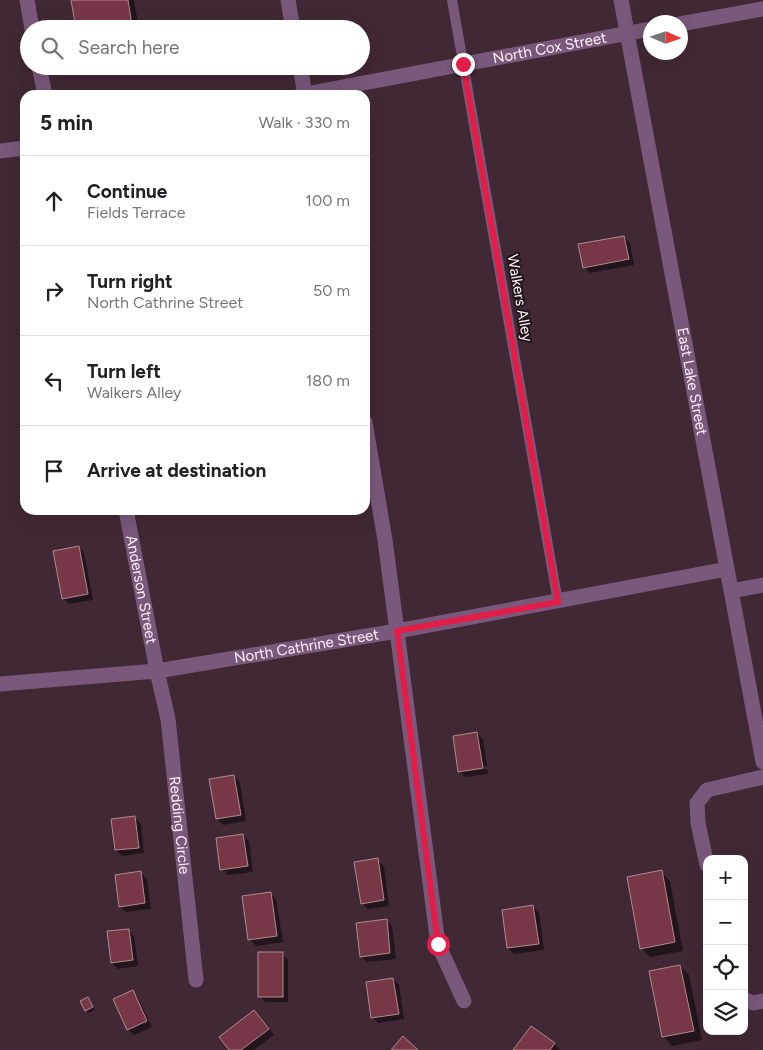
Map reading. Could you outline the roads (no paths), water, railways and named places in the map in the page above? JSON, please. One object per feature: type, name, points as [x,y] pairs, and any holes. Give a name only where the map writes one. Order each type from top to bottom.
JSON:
[{"type":"street","points":[[27,0],[30,20]]},
{"type":"street","points":[[288,0],[291,20]]},
{"type":"street","name":"East Lake Street","points":[[621,0],[731,591],[761,741],[763,762]]},
{"type":"street","points":[[688,23],[763,9]]},
{"type":"street","name":"North Cox Street","points":[[330,90],[643,30]]},
{"type":"street","points":[[42,75],[44,90]]},
{"type":"street","points":[[301,75],[303,90]]},
{"type":"street","points":[[0,151],[20,149]]},
{"type":"street","points":[[370,452],[397,631],[438,944],[464,1001]]},
{"type":"street","name":"Anderson Street","points":[[127,515],[157,670]]},
{"type":"street","name":"North Cathrine Street","points":[[0,684],[157,670],[397,631],[727,569]]},
{"type":"street","points":[[731,591],[763,584]]},
{"type":"street","name":"Redding Circle","points":[[157,670],[168,719],[196,980]]},
{"type":"street","points":[[705,855],[698,823],[697,803],[707,790],[763,777]]},
{"type":"street","points":[[748,1001],[753,1003],[763,1000]]},
{"type":"lane","name":"Walkers Alley","points":[[452,0],[558,602]]}]
